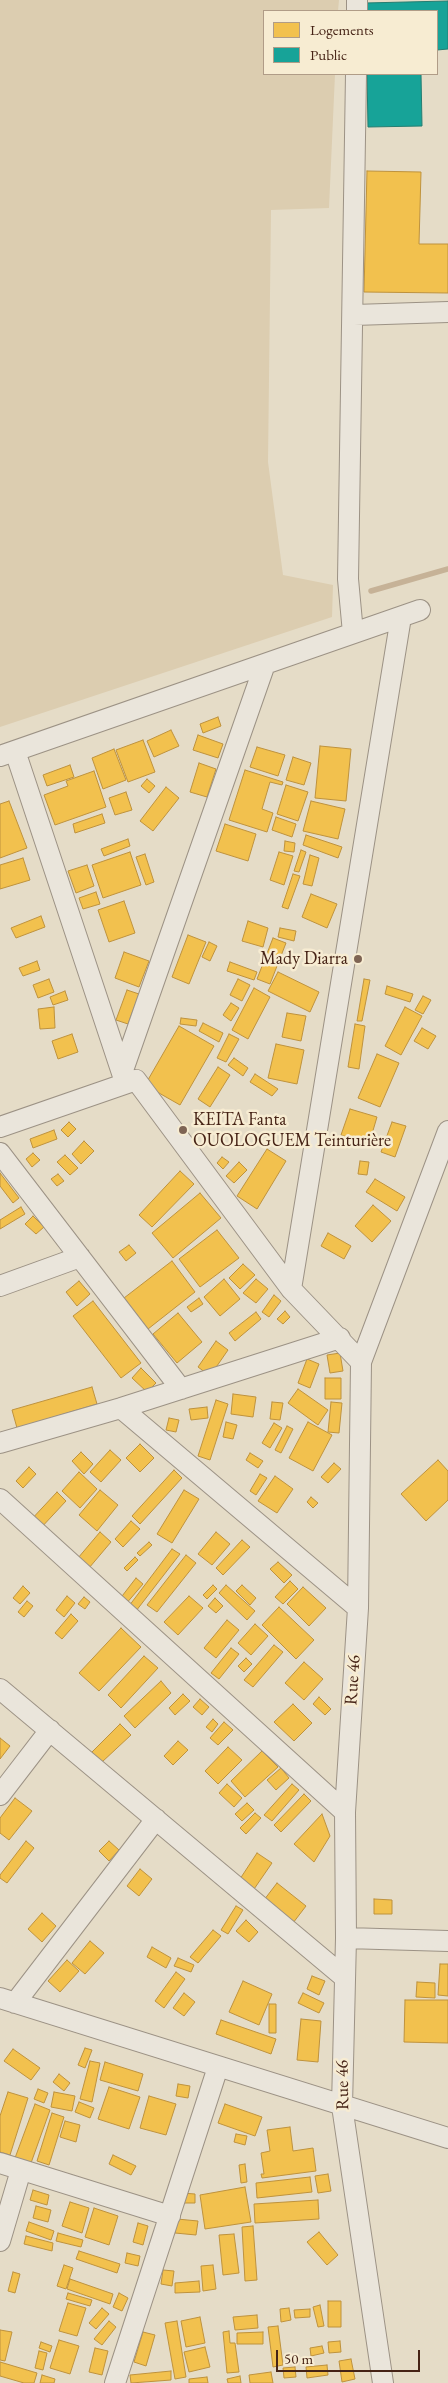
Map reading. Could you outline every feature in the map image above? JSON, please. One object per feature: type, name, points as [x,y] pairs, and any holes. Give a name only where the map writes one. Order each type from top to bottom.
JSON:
[{"type":"street","points":[[353,633],[348,579],[354,314],[356,75]]},
{"type":"street","points":[[354,314],[448,312]]},
{"type":"street","points":[[124,1078],[8,753],[420,610]]},
{"type":"street","points":[[291,1289],[401,617]]},
{"type":"street","points":[[124,1078],[265,664]]},
{"type":"street","points":[[0,1127],[124,1078],[136,1080],[291,1289],[361,1362]]},
{"type":"street","name":"Rue 46","points":[[383,2383],[342,2106],[346,1938],[345,1812],[358,1608],[361,1362],[448,1131]]},
{"type":"street","points":[[0,1153],[181,1389]]},
{"type":"street","points":[[0,1286],[80,1257]]},
{"type":"street","points":[[0,1443],[122,1408],[340,1338]]},
{"type":"street","points":[[122,1408],[358,1608]]},
{"type":"street","points":[[0,1500],[345,1812]]},
{"type":"street","points":[[0,1689],[344,1977]]},
{"type":"street","points":[[0,1795],[50,1730]]},
{"type":"street","points":[[156,1819],[8,2001],[448,2138]]},
{"type":"street","points":[[346,1938],[448,1941]]},
{"type":"street","points":[[116,2383],[218,2067]]},
{"type":"street","points":[[0,2163],[170,2216]]},
{"type":"street","points":[[0,2241],[21,2170]]},
{"type":"shaded area","points":[[0,0],[339,0],[338,10],[263,10],[263,75],[335,75],[329,208],[271,210],[268,462],[283,575],[333,585],[332,617],[0,727]]},
{"type":"building: Logements","points":[[367,171],[421,172],[419,244],[448,244],[448,293],[364,292]]},
{"type":"building: Logements","points":[[218,717],[221,726],[203,733],[200,724]]},
{"type":"building: Logements","points":[[171,730],[179,746],[154,757],[147,741]]},
{"type":"building: Logements","points":[[198,735],[223,744],[218,758],[193,750]]},
{"type":"building: Logements","points":[[143,740],[155,772],[128,782],[116,750]]},
{"type":"building: Logements","points":[[320,746],[351,749],[346,801],[315,798]]},
{"type":"building: Logements","points":[[257,747],[285,755],[278,776],[250,767]]},
{"type":"building: Logements","points":[[114,749],[126,780],[103,789],[92,758]]},
{"type":"building: Logements","points":[[293,757],[311,763],[304,785],[286,780]]},
{"type":"building: Logements","points":[[199,763],[216,769],[207,797],[190,792]]},
{"type":"building: Logements","points":[[70,765],[74,777],[47,786],[43,775]]},
{"type":"building: Logements","points":[[245,770],[283,782],[282,785],[270,782],[262,809],[273,813],[267,832],[229,820]]},
{"type":"building: Logements","points":[[94,771],[106,807],[55,825],[44,795],[68,786],[66,781]]},
{"type":"building: Logements","points":[[147,779],[155,786],[149,793],[141,786]]},
{"type":"building: Logements","points":[[286,785],[308,792],[298,821],[277,814]]},
{"type":"building: Logements","points":[[166,787],[179,798],[153,831],[140,821]]},
{"type":"building: Logements","points":[[126,792],[132,810],[115,815],[109,798]]},
{"type":"building: Logements","points":[[9,801],[27,848],[0,858],[0,804]]},
{"type":"building: Logements","points":[[311,801],[345,809],[338,839],[303,831]]},
{"type":"building: Logements","points":[[102,814],[105,823],[75,833],[73,824]]},
{"type":"building: Logements","points":[[276,817],[296,824],[292,837],[272,830]]},
{"type":"building: Logements","points":[[225,824],[256,834],[248,861],[216,851]]},
{"type":"building: Logements","points":[[306,835],[342,847],[338,858],[303,845]]},
{"type":"building: Logements","points":[[128,839],[130,846],[104,856],[101,849]]},
{"type":"building: Logements","points":[[285,841],[295,843],[294,852],[284,851]]},
{"type":"building: Logements","points":[[301,850],[306,852],[299,872],[294,871]]},
{"type":"building: Logements","points":[[130,852],[141,885],[103,898],[92,865]]},
{"type":"building: Logements","points":[[279,852],[293,856],[284,885],[270,880]]},
{"type":"building: Logements","points":[[145,854],[154,882],[146,885],[136,857]]},
{"type":"building: Logements","points":[[310,855],[319,858],[312,886],[303,884]]},
{"type":"building: Logements","points":[[23,858],[30,880],[0,889],[0,865]]},
{"type":"building: Logements","points":[[87,865],[94,886],[76,893],[68,871]]},
{"type":"building: Logements","points":[[293,874],[300,876],[288,909],[282,907]]},
{"type":"building: Logements","points":[[96,892],[100,904],[83,909],[79,898]]},
{"type":"building: Logements","points":[[311,894],[337,904],[327,928],[302,917]]},
{"type":"building: Logements","points":[[124,901],[135,933],[109,942],[98,910]]},
{"type":"building: Logements","points":[[41,916],[45,927],[16,938],[11,928]]},
{"type":"building: Logements","points":[[248,921],[268,928],[263,947],[242,941]]},
{"type":"building: Logements","points":[[280,928],[296,931],[294,941],[278,937]]},
{"type":"building: Logements","points":[[188,935],[206,942],[189,984],[172,977]]},
{"type":"building: Logements","points":[[273,938],[286,943],[270,984],[257,979]]},
{"type":"building: Logements","points":[[209,942],[217,946],[210,961],[202,957]]},
{"type":"building: Logements","points":[[124,952],[149,961],[139,987],[115,978]]},
{"type":"building: Logements","points":[[37,961],[40,970],[23,976],[19,968]]},
{"type":"building: Logements","points":[[230,962],[257,972],[254,980],[227,971]]},
{"type":"building: Logements","points":[[278,972],[319,992],[310,1012],[268,991]]},
{"type":"building: Logements","points":[[49,979],[54,992],[38,998],[33,985]]},
{"type":"building: Logements","points":[[238,979],[250,985],[242,1001],[230,995]]},
{"type":"building: Logements","points":[[364,979],[370,980],[362,1021],[357,1021]]},
{"type":"building: Logements","points":[[387,986],[413,994],[410,1002],[385,994]]},
{"type":"building: Logements","points":[[254,988],[270,997],[248,1039],[232,1030]]},
{"type":"building: Logements","points":[[127,990],[139,994],[128,1024],[116,1020]]},
{"type":"building: Logements","points":[[65,991],[68,1000],[53,1005],[50,997]]},
{"type":"building: Logements","points":[[423,996],[431,1000],[423,1014],[415,1010]]},
{"type":"building: Logements","points":[[231,1003],[239,1008],[231,1021],[223,1015]]},
{"type":"building: Logements","points":[[54,1007],[55,1028],[40,1029],[38,1009]]},
{"type":"building: Logements","points":[[405,1007],[422,1016],[401,1055],[385,1046]]},
{"type":"building: Logements","points":[[287,1013],[306,1016],[301,1041],[282,1037]]},
{"type":"building: Logements","points":[[181,1018],[197,1020],[196,1026],[180,1024]]},
{"type":"building: Logements","points":[[203,1023],[223,1033],[219,1042],[199,1031]]},
{"type":"building: Logements","points":[[355,1024],[365,1026],[359,1069],[348,1067]]},
{"type":"building: Logements","points":[[179,1026],[214,1046],[180,1105],[145,1085]]},
{"type":"building: Logements","points":[[422,1028],[436,1036],[428,1049],[414,1041]]},
{"type":"building: Logements","points":[[72,1034],[78,1052],[58,1059],[52,1041]]},
{"type":"building: Logements","points":[[229,1034],[239,1039],[226,1062],[217,1058]]},
{"type":"building: Logements","points":[[276,1044],[304,1050],[297,1084],[268,1078]]},
{"type":"building: Logements","points":[[377,1054],[399,1063],[380,1107],[358,1098]]},
{"type":"building: Logements","points":[[234,1058],[248,1068],[243,1076],[228,1065]]},
{"type":"building: Logements","points":[[218,1067],[230,1075],[210,1107],[198,1099]]},
{"type":"building: Logements","points":[[255,1074],[278,1089],[272,1096],[250,1082]]},
{"type":"building: Logements","points":[[350,1109],[377,1117],[369,1144],[341,1135]]},
{"type":"building: Logements","points":[[69,1122],[76,1129],[68,1137],[61,1130]]},
{"type":"building: Logements","points":[[392,1122],[406,1126],[395,1157],[381,1152]]},
{"type":"building: Logements","points":[[54,1130],[57,1139],[33,1148],[30,1139]]},
{"type":"building: Logements","points":[[84,1141],[94,1151],[81,1164],[72,1154]]},
{"type":"building: Logements","points":[[267,1149],[286,1161],[257,1209],[237,1196]]},
{"type":"building: Logements","points":[[33,1153],[40,1160],[32,1167],[26,1159]]},
{"type":"building: Logements","points":[[65,1155],[78,1168],[70,1175],[57,1162]]},
{"type":"building: Logements","points":[[222,1157],[229,1162],[223,1169],[217,1163]]},
{"type":"building: Logements","points":[[360,1161],[369,1162],[367,1175],[358,1174]]},
{"type":"building: Logements","points":[[239,1162],[247,1170],[234,1183],[226,1176]]},
{"type":"building: Logements","points":[[180,1171],[194,1184],[152,1227],[139,1215]]},
{"type":"building: Logements","points":[[0,1173],[19,1198],[13,1203],[0,1186]]},
{"type":"building: Logements","points":[[58,1174],[64,1181],[57,1186],[51,1179]]},
{"type":"building: Logements","points":[[375,1179],[405,1197],[397,1211],[366,1192]]},
{"type":"building: Logements","points":[[200,1193],[221,1218],[173,1258],[152,1233]]},
{"type":"building: Logements","points":[[373,1205],[391,1221],[372,1242],[355,1226]]},
{"type":"building: Logements","points":[[21,1207],[25,1214],[0,1229],[0,1220]]},
{"type":"building: Logements","points":[[33,1216],[44,1227],[36,1234],[25,1224]]},
{"type":"building: Logements","points":[[217,1230],[239,1258],[200,1287],[179,1259]]},
{"type":"building: Logements","points":[[328,1233],[351,1246],[344,1259],[321,1246]]},
{"type":"building: Logements","points":[[129,1245],[136,1253],[126,1261],[119,1252]]},
{"type":"building: Logements","points":[[172,1261],[195,1292],[148,1329],[124,1298]]},
{"type":"building: Logements","points":[[243,1264],[255,1275],[240,1289],[229,1278]]},
{"type":"building: Logements","points":[[224,1279],[240,1299],[220,1316],[204,1297]]},
{"type":"building: Logements","points":[[256,1279],[268,1289],[256,1303],[243,1293]]},
{"type":"building: Logements","points":[[79,1281],[90,1294],[77,1306],[66,1292]]},
{"type":"building: Logements","points":[[274,1295],[281,1301],[269,1317],[262,1312]]},
{"type":"building: Logements","points":[[199,1298],[203,1304],[191,1312],[187,1307]]},
{"type":"building: Logements","points":[[93,1301],[141,1363],[121,1378],[73,1316]]},
{"type":"building: Logements","points":[[285,1311],[290,1317],[283,1324],[277,1319]]},
{"type":"building: Logements","points":[[256,1312],[261,1319],[235,1341],[229,1333]]},
{"type":"building: Logements","points":[[178,1313],[202,1342],[177,1363],[153,1334]]},
{"type":"building: Logements","points":[[216,1341],[228,1350],[210,1376],[198,1367]]},
{"type":"building: Logements","points":[[340,1353],[343,1371],[330,1373],[327,1355]]},
{"type":"building: Logements","points":[[307,1359],[319,1364],[310,1388],[298,1383]]},
{"type":"building: Logements","points":[[141,1368],[156,1383],[147,1392],[132,1378]]},
{"type":"building: Logements","points":[[325,1378],[341,1378],[341,1399],[325,1399]]},
{"type":"building: Logements","points":[[92,1387],[97,1404],[17,1428],[12,1410]]},
{"type":"building: Logements","points":[[298,1389],[328,1410],[318,1425],[288,1403]]},
{"type":"building: Logements","points":[[233,1394],[256,1397],[253,1417],[231,1414]]},
{"type":"building: Logements","points":[[216,1400],[228,1404],[210,1460],[198,1456]]},
{"type":"building: Logements","points":[[272,1402],[283,1403],[280,1420],[270,1419]]},
{"type":"building: Logements","points":[[331,1402],[342,1403],[339,1433],[328,1432]]},
{"type":"building: Logements","points":[[207,1407],[208,1418],[191,1420],[189,1409]]},
{"type":"building: Logements","points":[[169,1418],[179,1420],[176,1432],[166,1430]]},
{"type":"building: Logements","points":[[226,1422],[237,1425],[233,1439],[223,1437]]},
{"type":"building: Logements","points":[[308,1422],[332,1435],[313,1471],[289,1458]]},
{"type":"building: Logements","points":[[274,1423],[282,1428],[270,1448],[262,1443]]},
{"type":"building: Logements","points":[[287,1426],[293,1429],[281,1453],[275,1450]]},
{"type":"building: Logements","points":[[140,1444],[154,1458],[140,1472],[126,1458]]},
{"type":"building: Logements","points":[[110,1450],[121,1460],[101,1482],[90,1472]]},
{"type":"building: Logements","points":[[81,1452],[93,1464],[84,1474],[72,1461]]},
{"type":"building: Logements","points":[[250,1453],[263,1461],[258,1468],[246,1460]]},
{"type":"building: Logements","points":[[438,1460],[448,1471],[448,1500],[426,1521],[401,1494]]},
{"type":"building: Logements","points":[[334,1463],[341,1469],[328,1483],[321,1477]]},
{"type":"building: Logements","points":[[29,1467],[36,1474],[23,1488],[16,1481]]},
{"type":"building: Logements","points":[[174,1470],[182,1478],[140,1524],[132,1516]]},
{"type":"building: Logements","points":[[79,1472],[97,1489],[80,1508],[62,1491]]},
{"type":"building: Logements","points":[[260,1474],[267,1478],[256,1495],[250,1491]]},
{"type":"building: Logements","points":[[275,1476],[293,1489],[277,1513],[258,1501]]},
{"type":"building: Logements","points":[[100,1490],[118,1505],[97,1531],[79,1515]]},
{"type":"building: Logements","points":[[184,1490],[199,1499],[172,1543],[157,1534]]},
{"type":"building: Logements","points":[[57,1492],[66,1501],[39,1530],[29,1522]]},
{"type":"building: Logements","points":[[311,1497],[318,1503],[313,1508],[307,1502]]},
{"type":"building: Logements","points":[[131,1521],[140,1529],[123,1547],[115,1539]]},
{"type":"building: Logements","points":[[100,1532],[111,1542],[89,1568],[78,1558]]},
{"type":"building: Logements","points":[[216,1532],[230,1544],[212,1565],[198,1554]]},
{"type":"building: Logements","points":[[242,1540],[250,1547],[223,1575],[216,1568]]},
{"type":"building: Logements","points":[[149,1542],[152,1545],[140,1556],[137,1553]]},
{"type":"building: Logements","points":[[172,1549],[180,1554],[136,1611],[129,1606]]},
{"type":"building: Logements","points":[[186,1555],[196,1563],[157,1612],[147,1605]]},
{"type":"building: Logements","points":[[135,1557],[138,1560],[127,1571],[124,1568]]},
{"type":"building: Logements","points":[[278,1562],[292,1575],[284,1583],[270,1569]]},
{"type":"building: Logements","points":[[136,1578],[143,1584],[125,1605],[119,1600]]},
{"type":"building: Logements","points":[[290,1581],[298,1589],[283,1604],[275,1597]]},
{"type":"building: Logements","points":[[213,1585],[217,1589],[207,1599],[203,1595]]},
{"type":"building: Logements","points":[[226,1585],[255,1611],[247,1620],[219,1593]]},
{"type":"building: Logements","points":[[242,1585],[256,1598],[250,1605],[236,1591]]},
{"type":"building: Logements","points":[[23,1586],[30,1593],[20,1604],[13,1598]]},
{"type":"building: Logements","points":[[303,1587],[326,1608],[309,1626],[287,1604]]},
{"type":"building: Logements","points":[[67,1596],[75,1603],[64,1617],[56,1610]]},
{"type":"building: Logements","points":[[189,1596],[203,1608],[178,1635],[164,1622]]},
{"type":"building: Logements","points":[[84,1597],[90,1602],[85,1609],[78,1604]]},
{"type":"building: Logements","points":[[215,1598],[223,1606],[216,1613],[208,1606]]},
{"type":"building: Logements","points":[[27,1601],[33,1606],[24,1617],[18,1612]]},
{"type":"building: Logements","points":[[279,1607],[314,1640],[296,1659],[262,1625]]},
{"type":"building: Logements","points":[[71,1614],[78,1621],[62,1639],[55,1633]]},
{"type":"building: Logements","points":[[227,1620],[239,1630],[216,1658],[204,1648]]},
{"type":"building: Logements","points":[[255,1624],[268,1636],[251,1655],[238,1643]]},
{"type":"building: Logements","points":[[121,1628],[141,1647],[99,1691],[79,1673]]},
{"type":"building: Logements","points":[[274,1645],[283,1652],[253,1687],[244,1680]]},
{"type":"building: Logements","points":[[231,1648],[239,1654],[219,1679],[211,1673]]},
{"type":"building: Logements","points":[[144,1656],[158,1668],[121,1708],[108,1695]]},
{"type":"building: Logements","points":[[246,1658],[252,1664],[244,1672],[238,1666]]},
{"type":"building: Logements","points":[[304,1662],[323,1679],[304,1700],[285,1683]]},
{"type":"building: Logements","points":[[161,1681],[171,1693],[135,1728],[124,1716]]},
{"type":"building: Logements","points":[[183,1694],[190,1701],[175,1715],[169,1708]]},
{"type":"building: Logements","points":[[319,1697],[331,1709],[325,1715],[313,1704]]},
{"type":"building: Logements","points":[[200,1699],[209,1707],[202,1715],[193,1707]]},
{"type":"building: Logements","points":[[293,1704],[312,1723],[294,1741],[274,1722]]},
{"type":"building: Logements","points":[[213,1719],[218,1724],[212,1732],[206,1727]]},
{"type":"building: Logements","points":[[224,1722],[233,1730],[218,1745],[210,1738]]},
{"type":"building: Logements","points":[[120,1724],[131,1735],[102,1762],[92,1752]]},
{"type":"building: Logements","points":[[0,1738],[10,1746],[0,1759]]},
{"type":"building: Logements","points":[[178,1741],[188,1750],[173,1765],[164,1756]]},
{"type":"building: Logements","points":[[228,1747],[242,1760],[218,1784],[205,1771]]},
{"type":"building: Logements","points":[[262,1751],[278,1767],[245,1797],[231,1781]]},
{"type":"building: Logements","points":[[281,1768],[289,1778],[276,1790],[267,1780]]},
{"type":"building: Logements","points":[[227,1784],[242,1798],[234,1807],[219,1793]]},
{"type":"building: Logements","points":[[292,1784],[299,1790],[272,1821],[264,1815]]},
{"type":"building: Logements","points":[[304,1794],[311,1801],[281,1832],[274,1825]]},
{"type":"building: Logements","points":[[15,1798],[32,1811],[9,1840],[0,1833],[0,1818]]},
{"type":"building: Logements","points":[[247,1803],[254,1810],[242,1821],[235,1814]]},
{"type":"building: Logements","points":[[255,1813],[261,1818],[246,1834],[240,1828]]},
{"type":"building: Logements","points":[[322,1814],[330,1836],[314,1862],[294,1844]]},
{"type":"building: Logements","points":[[26,1841],[34,1848],[7,1883],[0,1878],[0,1875]]},
{"type":"building: Logements","points":[[109,1841],[119,1850],[109,1861],[99,1851]]},
{"type":"building: Logements","points":[[257,1853],[272,1863],[252,1892],[238,1882]]},
{"type":"building: Logements","points":[[140,1869],[152,1879],[139,1896],[127,1886]]},
{"type":"building: Logements","points":[[277,1883],[306,1906],[293,1923],[264,1900]]},
{"type":"building: Logements","points":[[374,1899],[392,1900],[392,1914],[374,1914]]},
{"type":"building: Logements","points":[[236,1906],[243,1910],[228,1934],[221,1930]]},
{"type":"building: Logements","points":[[42,1913],[56,1926],[42,1942],[28,1929]]},
{"type":"building: Logements","points":[[246,1920],[258,1932],[249,1942],[236,1931]]},
{"type":"building: Logements","points":[[213,1930],[221,1936],[198,1963],[190,1957]]},
{"type":"building: Logements","points":[[90,1941],[104,1953],[85,1974],[72,1963]]},
{"type":"building: Logements","points":[[152,1947],[171,1958],[166,1968],[147,1957]]},
{"type":"building: Logements","points":[[178,1958],[194,1965],[191,1972],[174,1966]]},
{"type":"building: Logements","points":[[67,1960],[79,1971],[60,1992],[48,1981]]},
{"type":"building: Logements","points":[[440,1964],[448,1964],[448,1996],[438,1995]]},
{"type":"building: Logements","points":[[176,1972],[185,1979],[164,2008],[155,2001]]},
{"type":"building: Logements","points":[[312,1976],[325,1981],[319,1995],[307,1989]]},
{"type":"building: Logements","points":[[243,1981],[272,1994],[259,2025],[229,2012]]},
{"type":"building: Logements","points":[[417,1982],[435,1983],[435,1998],[416,1997]]},
{"type":"building: Logements","points":[[184,1993],[195,2002],[184,2016],[173,2008]]},
{"type":"building: Logements","points":[[303,1993],[324,2003],[319,2013],[298,2003]]},
{"type":"building: Logements","points":[[405,2000],[448,2000],[448,2043],[404,2042]]},
{"type":"building: Logements","points":[[269,2004],[276,2004],[276,2033],[269,2033]]},
{"type":"building: Logements","points":[[301,2019],[321,2021],[318,2062],[297,2060]]},
{"type":"building: Logements","points":[[221,2020],[276,2039],[271,2054],[216,2034]]},
{"type":"building: Logements","points":[[85,2048],[92,2050],[85,2068],[78,2065]]},
{"type":"building: Logements","points":[[13,2049],[40,2068],[31,2080],[4,2061]]},
{"type":"building: Logements","points":[[90,2061],[100,2063],[92,2102],[80,2099]]},
{"type":"building: Logements","points":[[105,2062],[143,2074],[138,2091],[100,2080]]},
{"type":"building: Logements","points":[[59,2074],[70,2083],[64,2091],[53,2082]]},
{"type":"building: Logements","points":[[178,2084],[190,2086],[188,2098],[176,2096]]},
{"type":"building: Logements","points":[[109,2087],[140,2097],[129,2129],[98,2119]]},
{"type":"building: Logements","points":[[38,2089],[48,2093],[44,2103],[34,2099]]},
{"type":"building: Logements","points":[[8,2092],[28,2098],[10,2155],[0,2152],[0,2116]]},
{"type":"building: Logements","points":[[54,2092],[75,2096],[72,2111],[51,2107]]},
{"type":"building: Logements","points":[[149,2096],[176,2104],[166,2135],[140,2128]]},
{"type":"building: Logements","points":[[79,2102],[94,2108],[90,2118],[75,2112]]},
{"type":"building: Logements","points":[[35,2104],[50,2110],[31,2163],[15,2158]]},
{"type":"building: Logements","points":[[225,2104],[262,2117],[255,2136],[218,2123]]},
{"type":"building: Logements","points":[[52,2113],[64,2117],[49,2165],[37,2161]]},
{"type":"building: Logements","points":[[65,2121],[80,2125],[76,2142],[60,2137]]},
{"type":"building: Logements","points":[[290,2127],[293,2151],[313,2148],[316,2171],[262,2178],[261,2174],[264,2174],[261,2153],[270,2151],[267,2130]]},
{"type":"building: Logements","points":[[236,2134],[247,2136],[245,2145],[234,2142]]},
{"type":"building: Logements","points":[[113,2155],[136,2166],[131,2175],[109,2164]]},
{"type":"building: Logements","points":[[245,2164],[247,2182],[241,2183],[239,2165]]},
{"type":"building: Logements","points":[[328,2174],[331,2191],[318,2193],[315,2176]]},
{"type":"building: Logements","points":[[310,2177],[312,2192],[257,2198],[256,2183]]},
{"type":"building: Logements","points":[[245,2187],[251,2222],[205,2229],[200,2195]]},
{"type":"building: Logements","points":[[33,2190],[49,2195],[47,2205],[30,2200]]},
{"type":"building: Logements","points":[[182,2193],[195,2194],[195,2203],[182,2203]]},
{"type":"building: Logements","points":[[318,2200],[319,2219],[255,2223],[254,2204]]},
{"type":"building: Logements","points":[[70,2202],[89,2208],[82,2233],[62,2226]]},
{"type":"building: Logements","points":[[36,2206],[51,2210],[48,2222],[33,2218]]},
{"type":"building: Logements","points":[[94,2208],[118,2216],[109,2245],[85,2237]]},
{"type":"building: Logements","points":[[177,2219],[198,2221],[196,2235],[175,2233]]},
{"type":"building: Logements","points":[[29,2222],[54,2231],[51,2240],[26,2231]]},
{"type":"building: Logements","points":[[138,2223],[148,2226],[143,2245],[133,2242]]},
{"type":"building: Logements","points":[[253,2226],[257,2280],[245,2281],[242,2227]]},
{"type":"building: Logements","points":[[319,2232],[338,2255],[327,2265],[307,2242]]},
{"type":"building: Logements","points":[[58,2233],[83,2240],[81,2247],[56,2241]]},
{"type":"building: Logements","points":[[234,2234],[239,2273],[223,2275],[219,2235]]},
{"type":"building: Logements","points":[[26,2236],[53,2243],[52,2251],[24,2244]]},
{"type":"building: Logements","points":[[79,2251],[120,2264],[117,2273],[76,2259]]},
{"type":"building: Logements","points":[[127,2253],[140,2256],[138,2266],[125,2263]]},
{"type":"building: Logements","points":[[64,2265],[73,2268],[66,2289],[57,2286]]},
{"type":"building: Logements","points":[[213,2265],[216,2289],[203,2291],[201,2266]]},
{"type":"building: Logements","points":[[163,2270],[174,2271],[172,2286],[161,2284]]},
{"type":"building: Logements","points":[[13,2272],[20,2274],[15,2293],[8,2291]]},
{"type":"building: Logements","points":[[70,2279],[113,2294],[110,2304],[67,2289]]},
{"type":"building: Logements","points":[[199,2281],[200,2292],[175,2293],[175,2283]]},
{"type":"building: Logements","points":[[68,2293],[92,2300],[90,2306],[66,2299]]},
{"type":"building: Logements","points":[[119,2293],[128,2298],[122,2311],[113,2307]]},
{"type":"building: Logements","points":[[328,2301],[341,2301],[341,2327],[328,2327]]},
{"type":"building: Logements","points":[[68,2303],[86,2308],[77,2336],[59,2331]]},
{"type":"building: Logements","points":[[320,2305],[324,2326],[318,2327],[313,2307]]},
{"type":"building: Logements","points":[[102,2308],[109,2314],[96,2329],[89,2323]]},
{"type":"building: Logements","points":[[289,2308],[291,2320],[281,2322],[280,2309]]},
{"type":"building: Logements","points":[[310,2309],[310,2317],[295,2318],[294,2310]]},
{"type":"building: Logements","points":[[257,2315],[258,2328],[235,2330],[233,2317]]},
{"type":"building: Logements","points":[[200,2317],[205,2343],[186,2347],[181,2321]]},
{"type":"building: Logements","points":[[109,2321],[116,2327],[102,2345],[94,2339]]},
{"type":"building: Logements","points":[[177,2321],[186,2377],[175,2379],[165,2323]]},
{"type":"building: Logements","points":[[278,2326],[283,2365],[273,2367],[268,2327]]},
{"type":"building: Logements","points":[[0,2330],[12,2332],[5,2361],[0,2360]]},
{"type":"building: Logements","points":[[229,2331],[230,2343],[235,2343],[239,2372],[227,2373],[223,2332]]},
{"type":"building: Logements","points":[[143,2332],[155,2335],[146,2366],[134,2362]]},
{"type":"building: Logements","points":[[263,2332],[263,2344],[237,2344],[237,2333]]},
{"type":"building: Logements","points":[[59,2340],[79,2346],[70,2374],[50,2368]]},
{"type":"building: Logements","points":[[340,2341],[341,2352],[329,2353],[328,2342]]},
{"type":"building: Logements","points":[[41,2342],[52,2346],[50,2352],[39,2348]]},
{"type":"building: Logements","points":[[322,2346],[324,2353],[311,2356],[310,2348]]},
{"type":"building: Logements","points":[[205,2347],[210,2367],[189,2372],[184,2352]]},
{"type":"building: Logements","points":[[95,2348],[108,2351],[102,2375],[89,2372]]},
{"type":"building: Logements","points":[[39,2351],[47,2353],[43,2370],[35,2368]]},
{"type":"building: Logements","points":[[351,2359],[355,2379],[342,2382],[339,2361]]},
{"type":"building: Logements","points":[[0,2362],[37,2373],[34,2383],[24,2383],[0,2376]]},
{"type":"building: Logements","points":[[327,2365],[328,2375],[307,2378],[306,2367]]},
{"type":"building: Logements","points":[[295,2367],[296,2377],[284,2378],[283,2368]]},
{"type":"building: Logements","points":[[171,2371],[171,2380],[131,2383],[130,2375]]},
{"type":"building: Logements","points":[[271,2372],[273,2383],[250,2383],[249,2375]]},
{"type":"building: Logements","points":[[42,2375],[55,2379],[54,2383],[40,2383]]},
{"type":"building: Logements","points":[[240,2376],[241,2383],[228,2383],[227,2379]]},
{"type":"building: Logements","points":[[207,2377],[208,2383],[189,2383],[189,2379]]},
{"type":"building: Public","points":[[448,1],[448,49],[438,50],[438,10],[365,10],[365,3]]},
{"type":"building: Public","points":[[367,75],[421,75],[422,126],[368,127]]},
{"type":"waterway","points":[[371,591],[448,569]]},
{"type":"place","name":"Mady Diarra","points":[[358,959]]},
{"type":"place","name":"KEITA Fanta OUOLOGUEM Teinturière","points":[[183,1130]]}]
